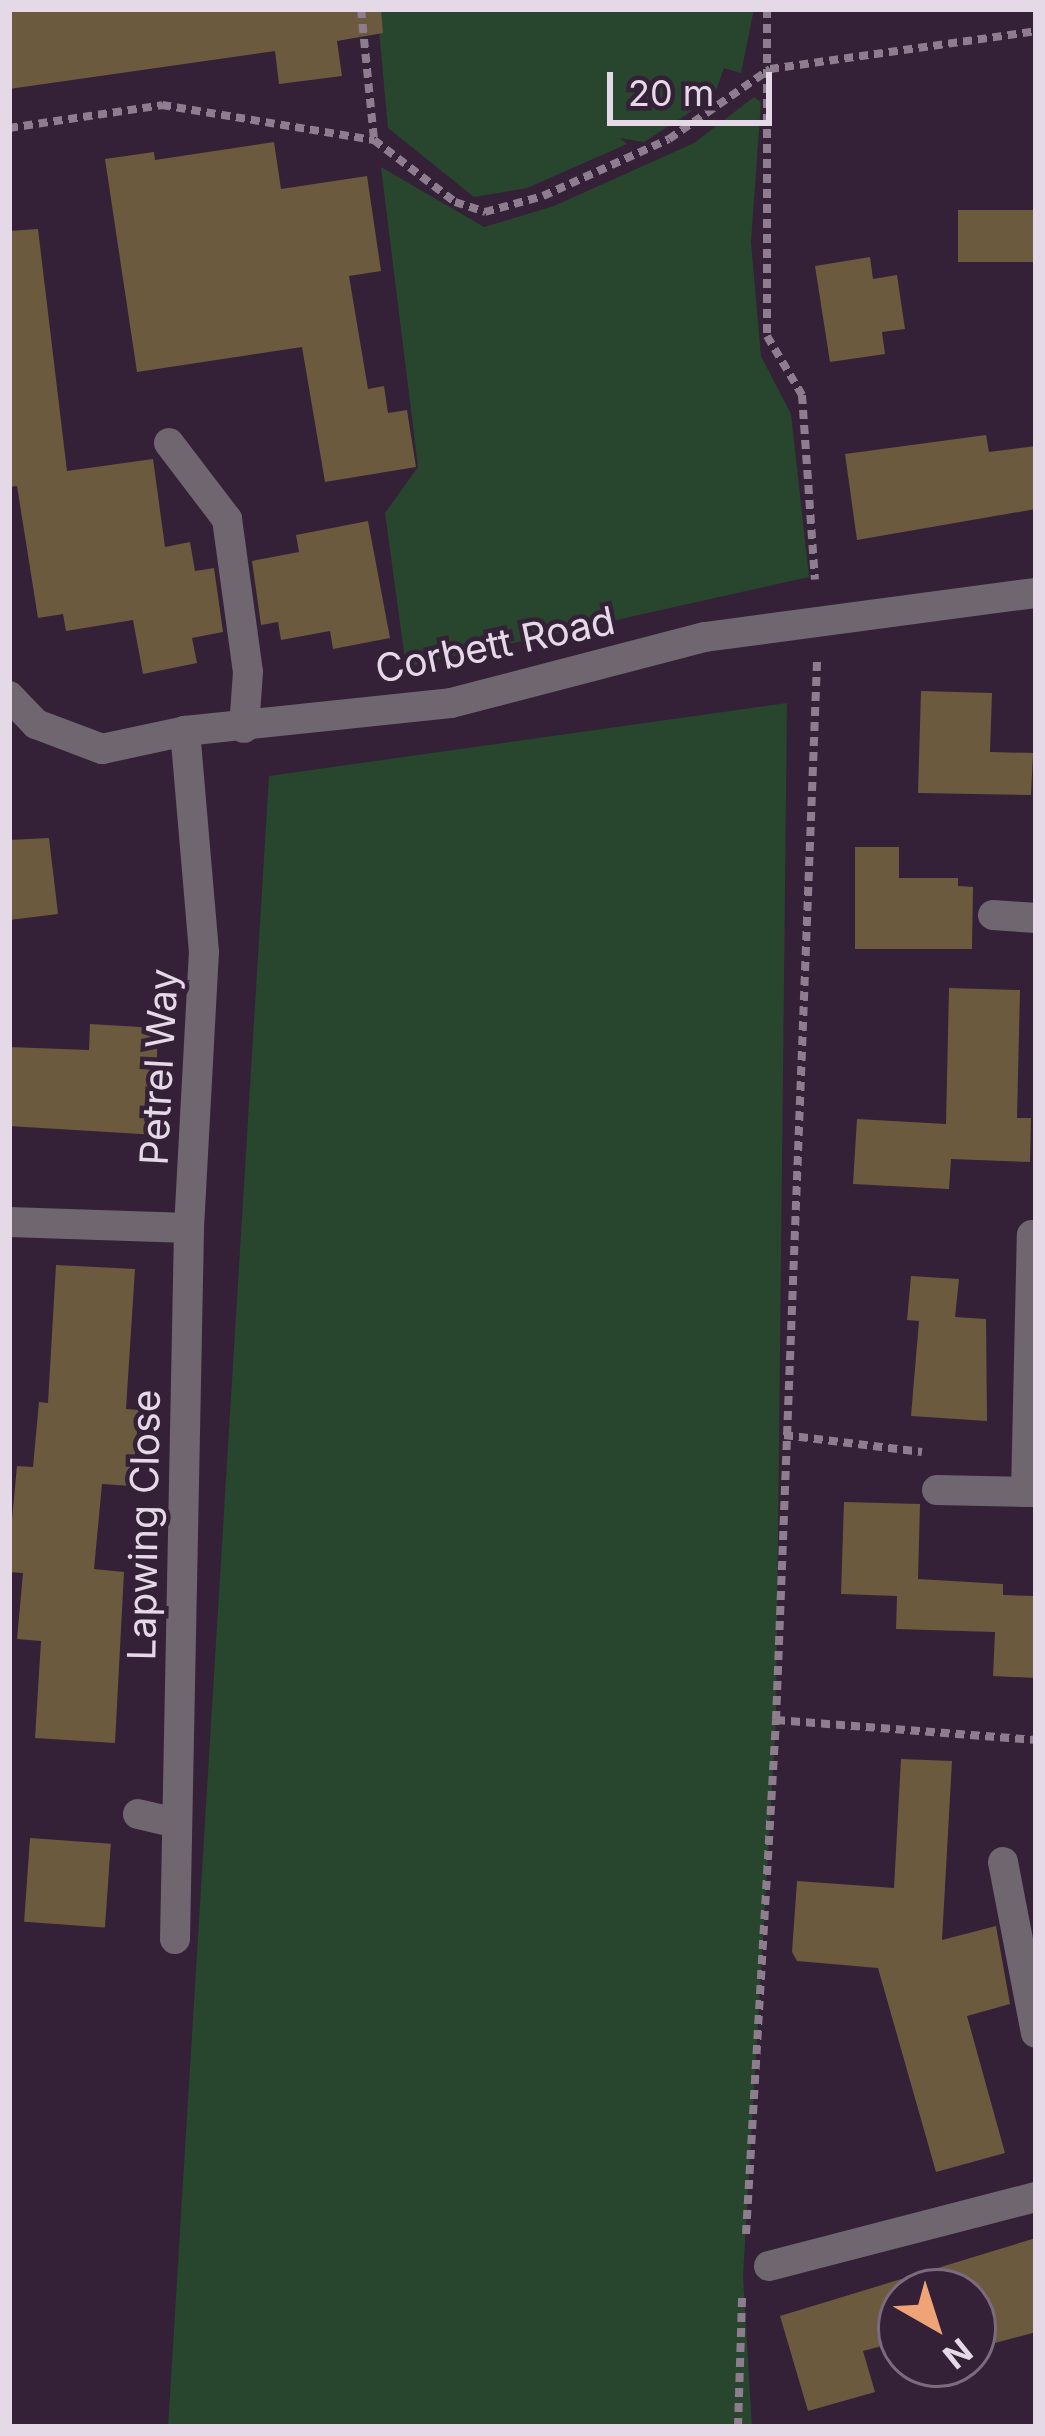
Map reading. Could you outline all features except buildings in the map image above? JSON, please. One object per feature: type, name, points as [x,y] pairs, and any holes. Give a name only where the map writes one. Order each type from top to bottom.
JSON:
[{"type":"street","points":[[169,443],[227,519],[248,672],[244,728]]},
{"type":"street","name":"Corbett Road","points":[[9,696],[36,724],[102,749],[185,731],[451,703],[705,637],[1036,593]]},
{"type":"street","name":"Petrel Way","points":[[185,731],[204,952],[189,1228]]},
{"type":"street","points":[[993,915],[1036,918]]},
{"type":"street","points":[[9,1222],[189,1228]]},
{"type":"street","name":"Lapwing Close","points":[[175,1939],[189,1228]]},
{"type":"street","points":[[937,1490],[1031,1492],[1032,1235]]},
{"type":"street","points":[[138,1814],[176,1822]]},
{"type":"street","points":[[1003,1862],[1036,2033]]},
{"type":"street","points":[[752,2265],[1036,2197]]},
{"type":"path","points":[[361,9],[374,140]]},
{"type":"path","points":[[738,2427],[752,2265],[819,619],[802,395],[767,336],[770,69],[766,9]]},
{"type":"path","points":[[9,128],[162,105],[374,140],[455,202],[485,212],[544,196],[669,139],[770,69],[1036,31]]},
{"type":"path","points":[[784,1435],[920,1447],[937,1490]]},
{"type":"path","points":[[776,1720],[1036,1740]]},
{"type":"green space","points":[[377,9],[754,9],[741,73],[724,68],[715,93],[686,115],[644,142],[620,138],[627,144],[527,188],[474,197],[388,128]]},
{"type":"green space","points":[[754,97],[761,102],[751,242],[761,356],[791,414],[809,577],[406,667],[385,513],[418,467],[381,167],[484,227],[554,206],[694,143]]},
{"type":"green space","points":[[787,703],[776,1720],[743,2276],[752,2427],[168,2427],[269,776]]}]
